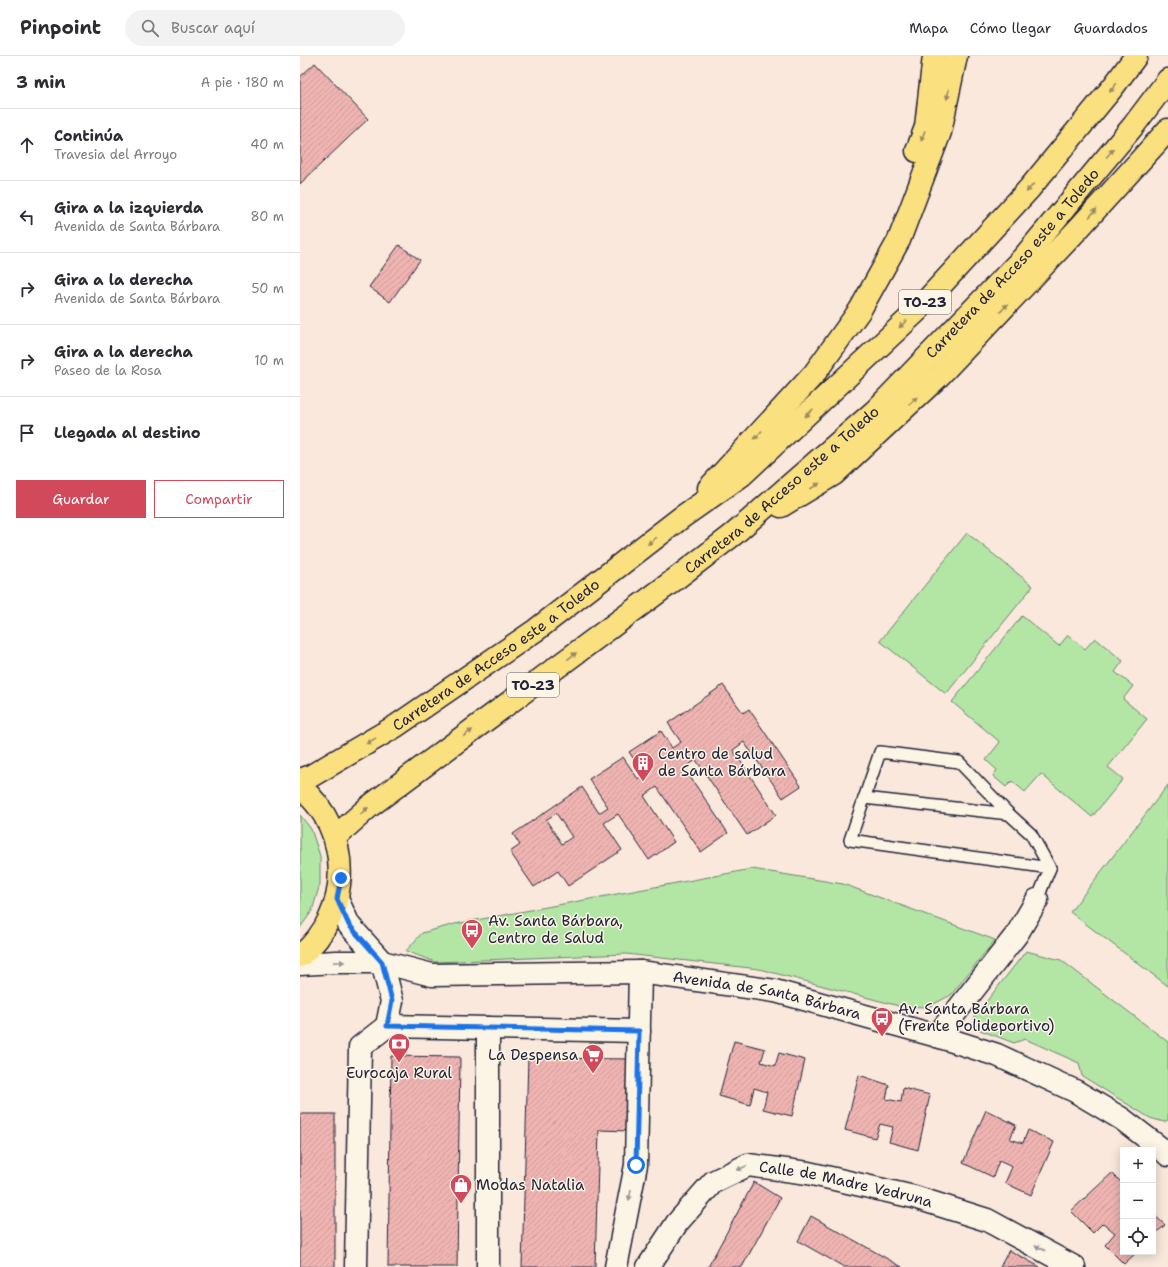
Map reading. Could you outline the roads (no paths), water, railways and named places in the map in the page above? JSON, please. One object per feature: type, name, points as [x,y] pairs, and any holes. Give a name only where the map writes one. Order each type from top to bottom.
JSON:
[{"type":"main road","points":[[814,374],[888,233],[926,127],[934,56]]},
{"type":"main road","points":[[682,517],[814,374],[860,310],[899,240],[940,132],[956,56]]},
{"type":"main road","name":"Carretera de Acceso este a Toledo","points":[[300,780],[311,776],[396,726],[499,655],[553,616],[682,517],[742,475],[917,311],[1029,189],[1113,88],[1136,56]]},
{"type":"main road","name":"Carretera de Acceso este a Toledo","points":[[335,837],[370,806],[734,534],[876,410],[1023,258],[1134,125],[1168,80]]},
{"type":"main road","points":[[734,534],[834,474],[939,376],[1079,228],[1168,130]]},
{"type":"main road","points":[[300,787],[319,806],[328,821],[335,837],[340,858],[341,878],[337,899],[327,925],[311,947],[300,956]]},
{"type":"street","points":[[337,899],[349,925],[382,962],[392,1001],[387,1026]]},
{"type":"street","points":[[938,1036],[1017,934],[1037,900]]},
{"type":"street","name":"Avenida de Santa Bárbara","points":[[300,964],[382,962],[432,975],[640,972],[775,991],[938,1036],[997,1055],[1075,1091],[1122,1119],[1167,1151]]},
{"type":"street","points":[[616,1267],[636,1165],[640,972]]},
{"type":"street","points":[[356,1267],[360,1047],[387,1026],[639,1031]]},
{"type":"street","points":[[488,1028],[488,1267]]},
{"type":"street","name":"Calle de Madre Vedruna","points":[[648,1267],[677,1223],[712,1182],[748,1165],[808,1173],[914,1197],[987,1220],[1074,1267]]},
{"type":"lane","points":[[880,752],[959,762],[1008,814],[1031,834],[1050,868],[850,840],[880,752]]},
{"type":"lane","points":[[864,798],[1008,814]]},
{"type":"lane","points":[[1037,900],[1050,868]]},
{"type":"place","name":"Centro de salud de Santa Bárbara","points":[[643,782]]},
{"type":"place","name":"Av. Santa Bárbara, Centro de Salud","points":[[472,950]]},
{"type":"place","name":"Av. Santa Bárbara (Frente Polideportivo)","points":[[882,1038]]},
{"type":"place","name":"Eurocaja Rural","points":[[399,1064]]},
{"type":"place","name":"La Despensa","points":[[593,1074]]},
{"type":"place","name":"Modas Natalia","points":[[461,1204]]}]
